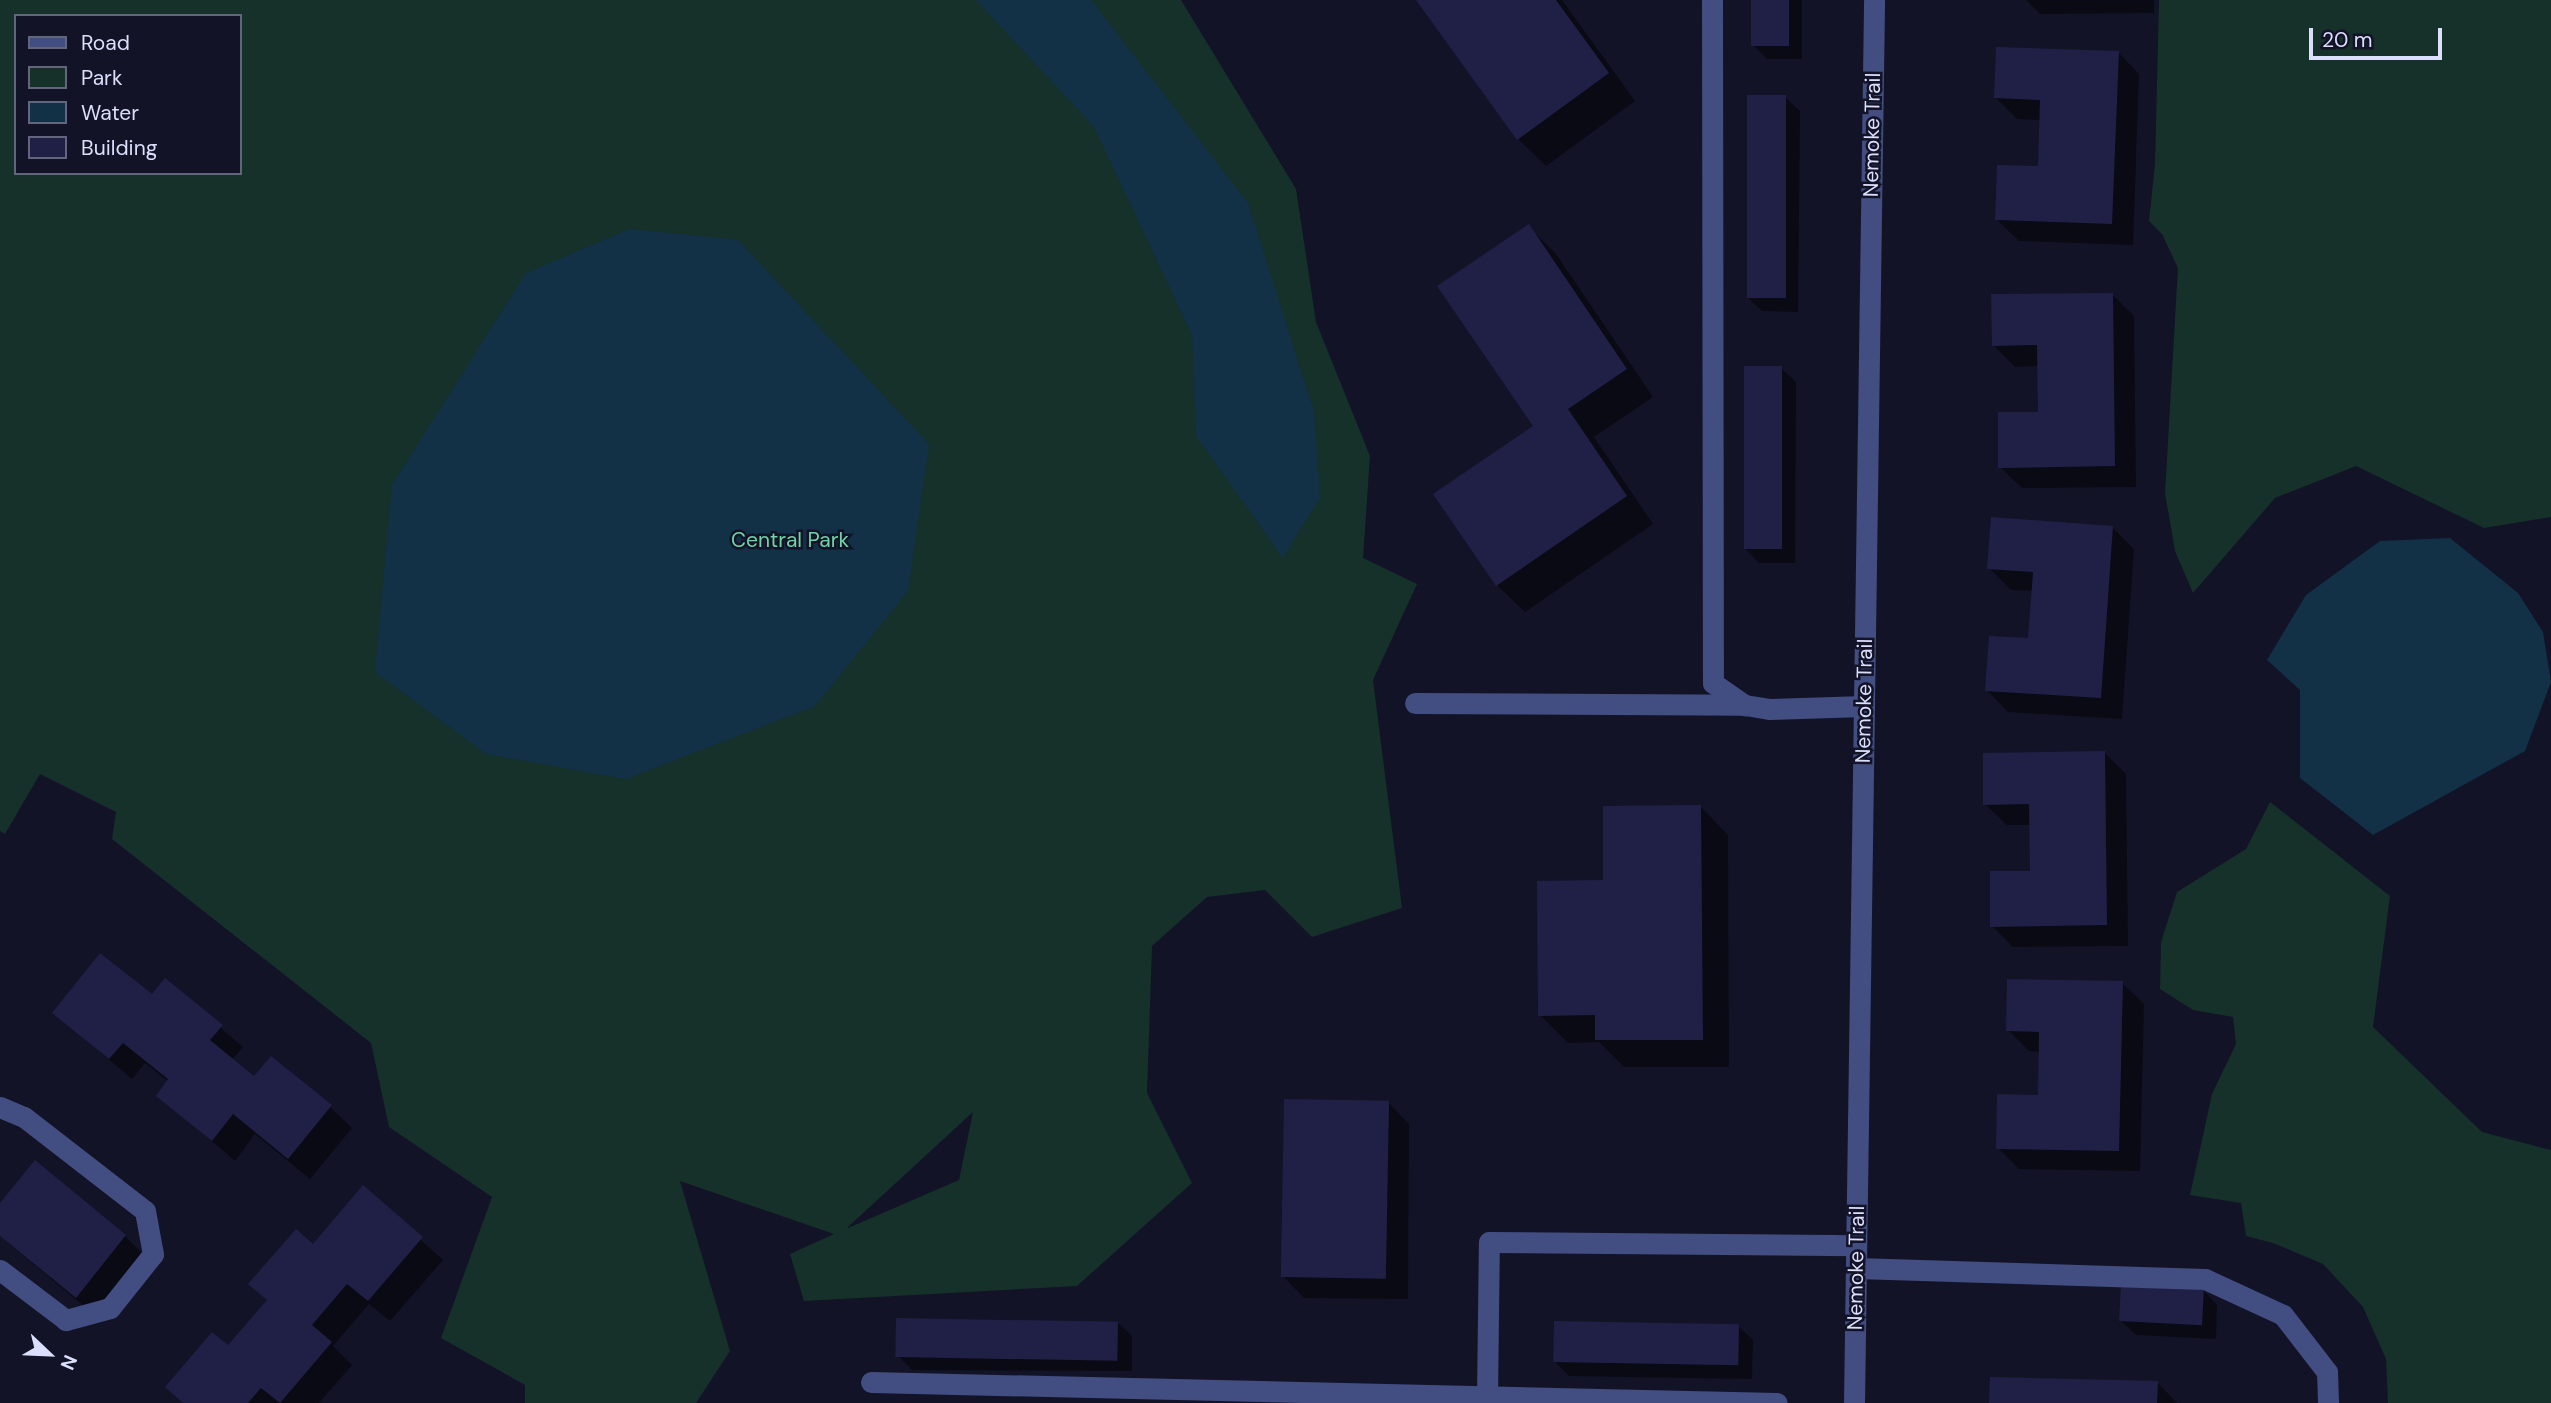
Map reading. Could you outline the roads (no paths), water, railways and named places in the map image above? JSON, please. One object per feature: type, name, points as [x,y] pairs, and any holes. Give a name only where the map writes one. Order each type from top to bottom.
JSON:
[{"type":"street","points":[[1712,0],[1713,683],[1745,705]]},
{"type":"street","name":"Nemoke Trail","points":[[1854,1403],[1874,0]]},
{"type":"street","points":[[1415,703],[1745,705],[1769,709],[1864,706]]},
{"type":"street","points":[[0,1107],[24,1116],[145,1211],[153,1254],[110,1308],[66,1320],[0,1270]]},
{"type":"street","points":[[1487,1398],[1489,1242],[1856,1245]]},
{"type":"street","points":[[1856,1268],[2205,1279],[2283,1315],[2327,1372],[2328,1403]]},
{"type":"street","points":[[871,1382],[920,1393],[1777,1403]]},
{"type":"water","points":[[976,0],[1091,0],[1248,203],[1314,412],[1320,497],[1283,558],[1196,436],[1192,335],[1094,127]]},
{"type":"water","points":[[630,229],[738,240],[929,444],[908,591],[815,706],[626,779],[486,754],[375,672],[392,485],[526,273]]},
{"type":"water","points":[[2450,538],[2518,593],[2543,632],[2551,682],[2525,751],[2373,835],[2300,778],[2300,690],[2267,660],[2306,595],[2380,541]]},
{"type":"park label","name":"Central Park","points":[[790,540]]}]
